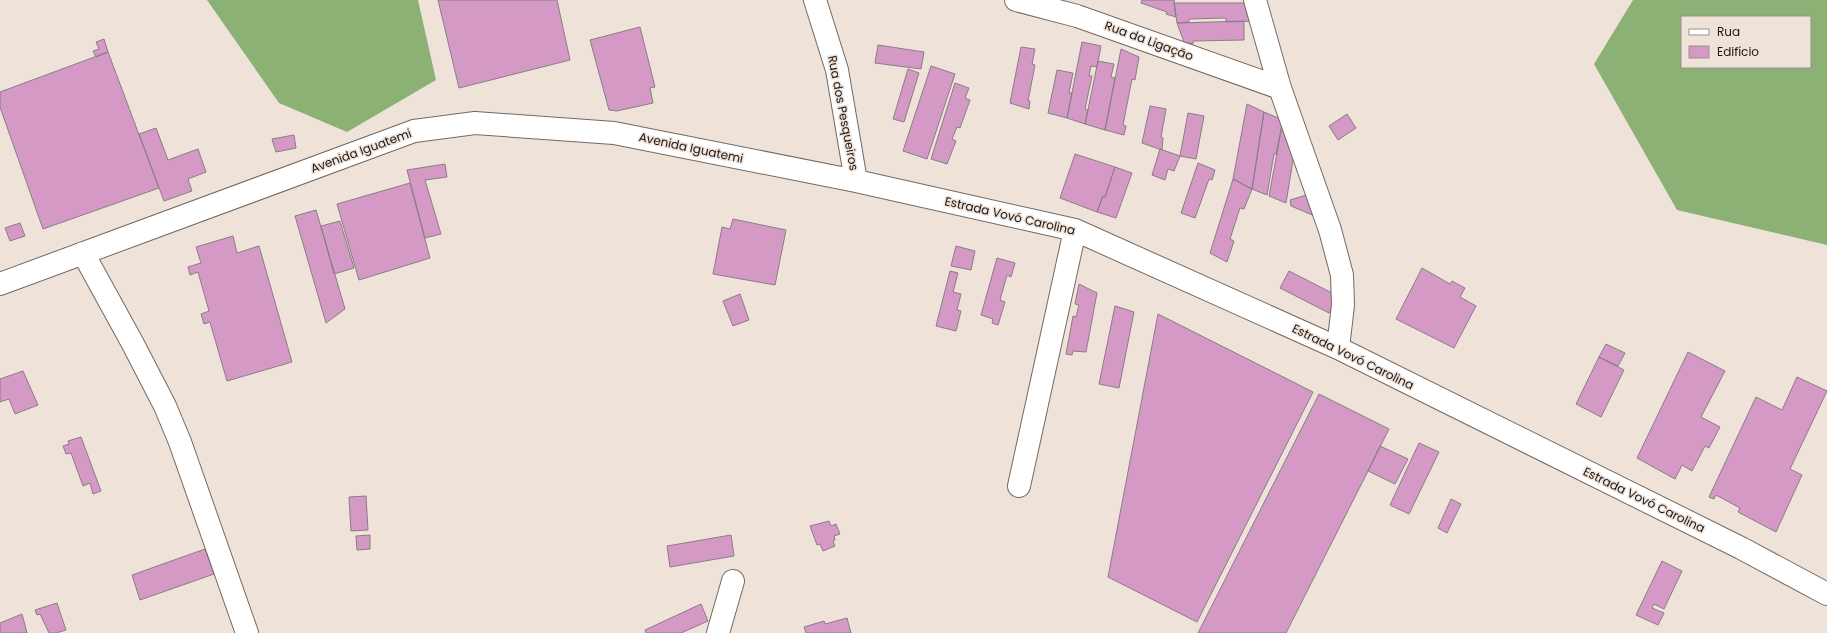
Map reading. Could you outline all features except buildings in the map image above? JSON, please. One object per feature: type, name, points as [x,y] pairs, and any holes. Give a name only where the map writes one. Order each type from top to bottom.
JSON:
[{"type":"street","name":"Rua dos Pesqueiros","points":[[815,0],[837,70],[856,181]]},
{"type":"street","name":"Rua da Ligação","points":[[1016,0],[1076,8],[1280,88]]},
{"type":"street","points":[[1255,0],[1280,88],[1330,230],[1342,275],[1343,305],[1338,348]]},
{"type":"street","name":"Avenida Iguatemi","points":[[0,284],[414,131],[474,123],[614,132],[856,181]]},
{"type":"street","name":"Estrada Vovó Carolina","points":[[856,181],[1075,230],[1338,348],[1740,548],[1827,594]]},
{"type":"street","points":[[1019,486],[1075,230]]},
{"type":"street","points":[[83,253],[165,406],[177,435],[247,633]]},
{"type":"street","points":[[718,633],[733,581]]},
{"type":"green space","points":[[207,0],[418,0],[436,80],[347,132],[279,103]]},
{"type":"green space","points":[[1633,0],[1827,0],[1827,245],[1677,210],[1594,64]]}]
